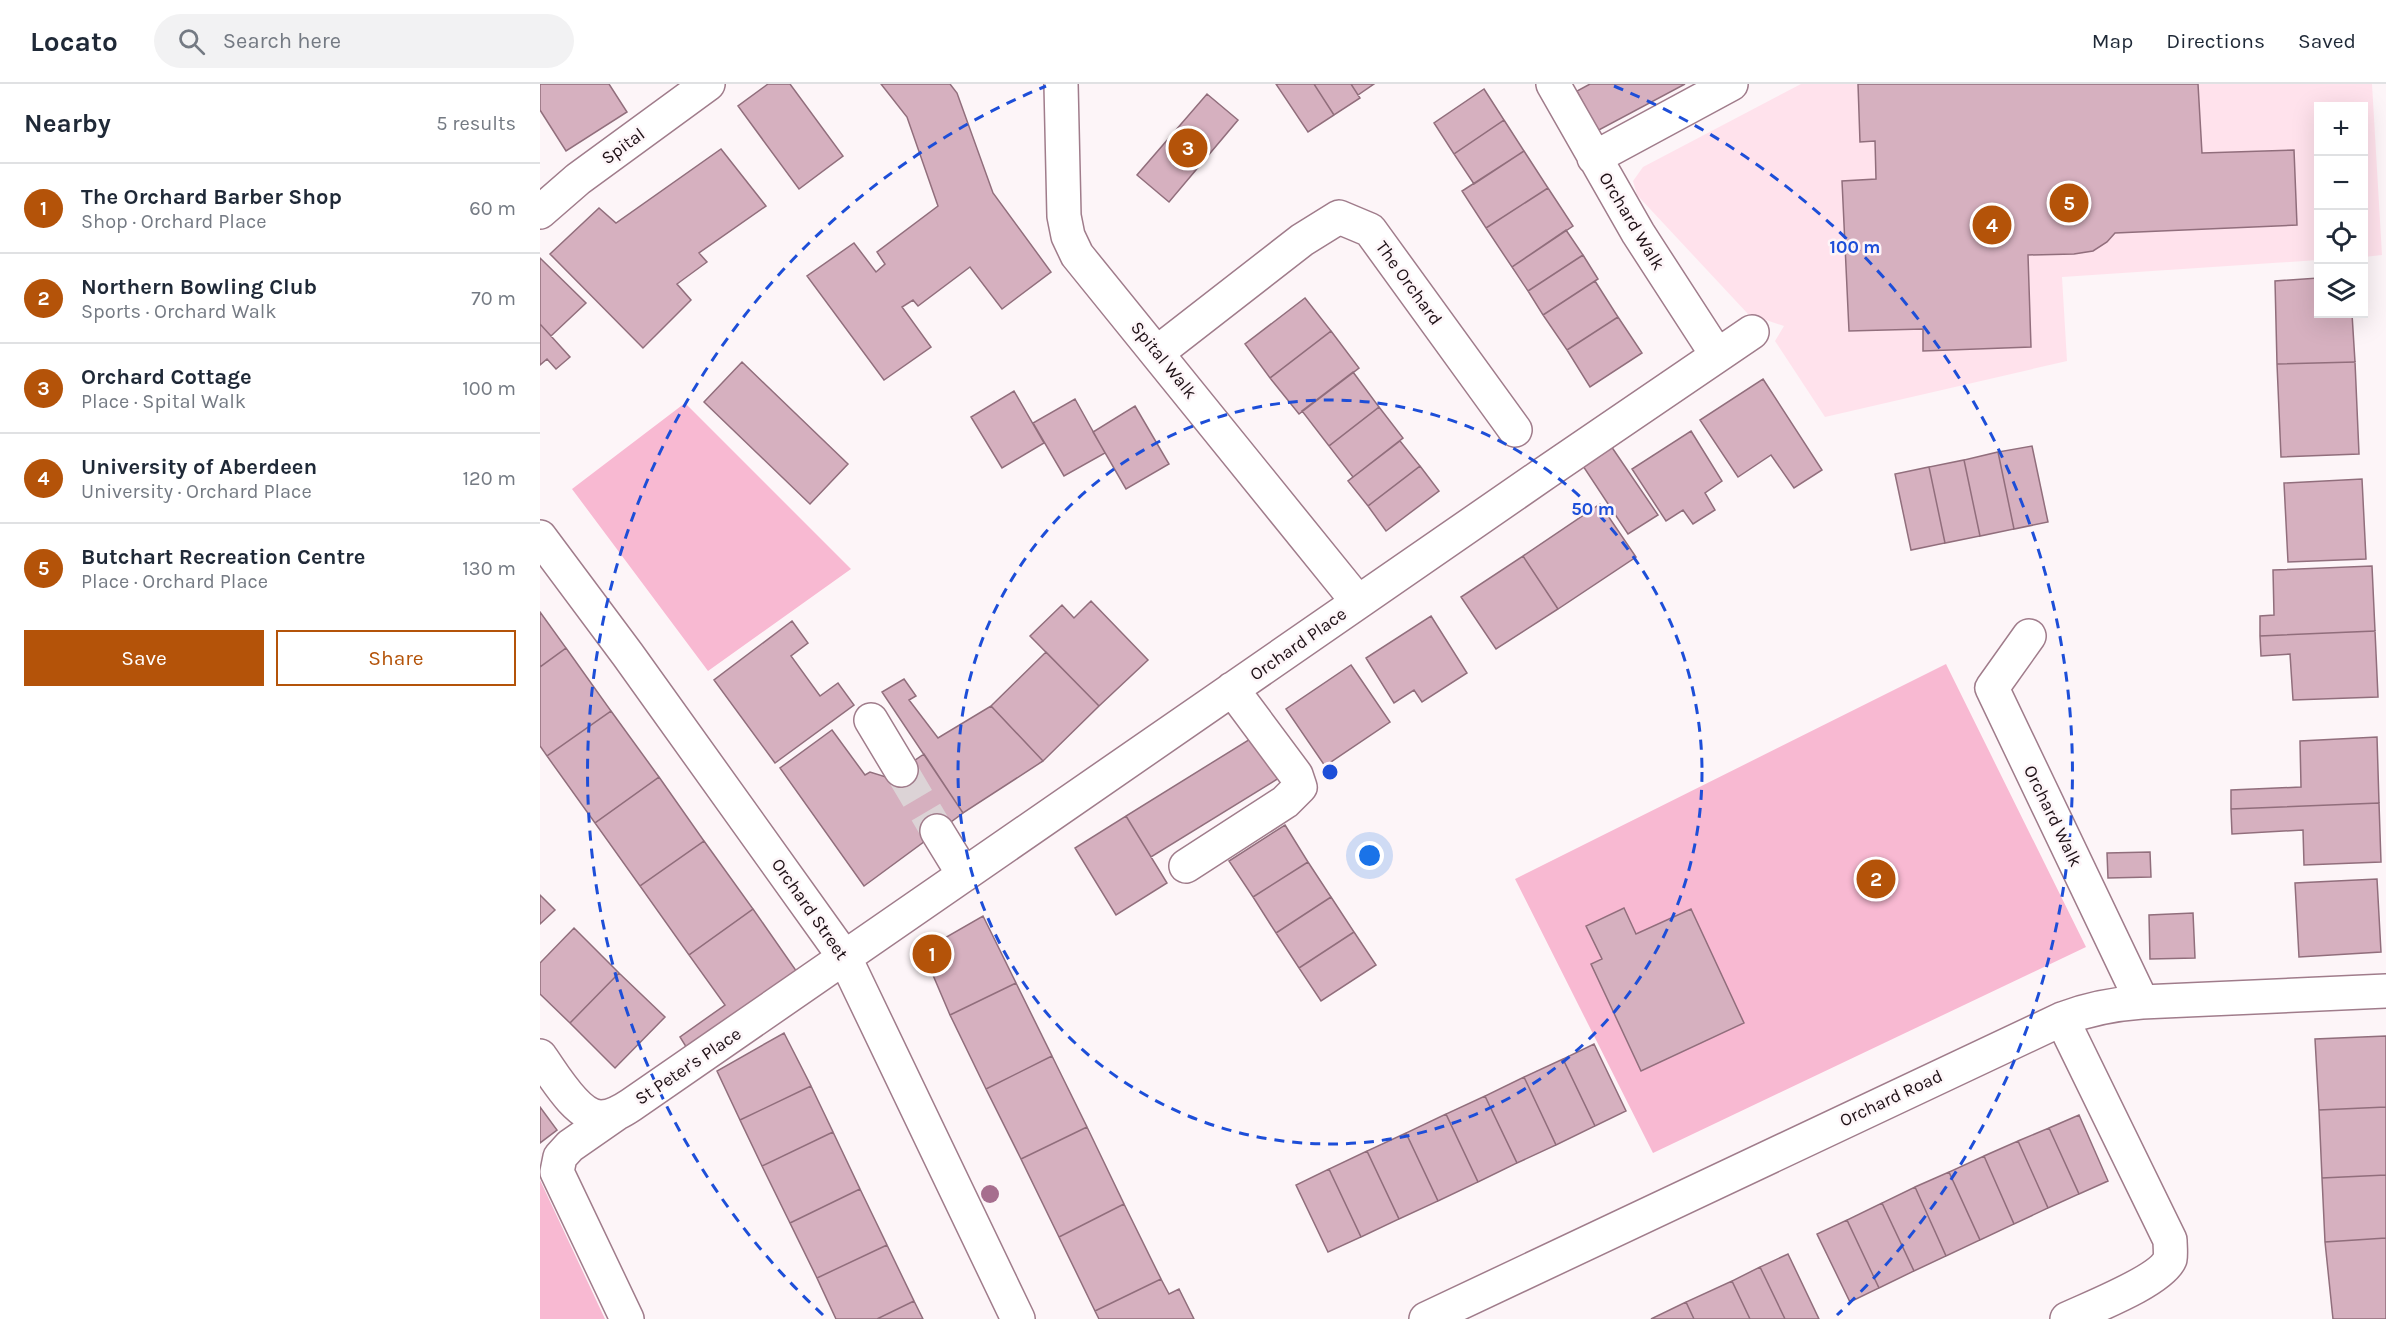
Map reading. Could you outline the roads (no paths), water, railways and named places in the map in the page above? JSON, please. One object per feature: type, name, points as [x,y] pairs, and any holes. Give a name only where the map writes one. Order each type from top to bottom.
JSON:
[{"type":"street","name":"Spital","points":[[540,212],[578,179],[708,84]]},
{"type":"street","name":"Spital Walk","points":[[1061,84],[1064,216],[1068,236],[1077,255],[1158,352],[1358,602]]},
{"type":"street","name":"Orchard Walk","points":[[1553,84],[1638,233],[1717,355]]},
{"type":"street","points":[[1594,158],[1731,84]]},
{"type":"street","name":"The Orchard","points":[[1158,352],[1302,240],[1339,217],[1370,231],[1377,239],[1515,430]]},
{"type":"street","name":"Orchard Place","points":[[845,958],[1752,332]]},
{"type":"street","name":"Orchard Street","points":[[540,537],[628,655],[845,958],[1018,1319]]},
{"type":"street","name":"Orchard Walk","points":[[2030,636],[1992,688],[2142,1002]]},
{"type":"street","points":[[1186,866],[1285,802],[1300,787],[1296,775],[1232,689]]},
{"type":"street","points":[[871,720],[901,770]]},
{"type":"street","points":[[937,831],[964,875]]},
{"type":"street","name":"St Peter's Place","points":[[540,1056],[572,1100],[585,1113],[600,1117],[616,1114],[845,958]]},
{"type":"street","name":"Orchard Road","points":[[1426,1319],[2062,1018],[2112,1005],[2142,1002],[2386,991]]},
{"type":"street","points":[[2062,1018],[2170,1240],[2170,1258],[2160,1272],[2067,1319]]},
{"type":"street","points":[[616,1114],[570,1146],[560,1157],[557,1172],[627,1319]]},
{"type":"tunnel","points":[[901,770],[937,831]]},
{"type":"place","name":"Orchard Cottage","points":[[1188,148]]},
{"type":"place","name":"Butchart Recreation Centre","points":[[2069,203]]},
{"type":"place","name":"University of Aberdeen","points":[[1992,225]]},
{"type":"place","name":"Northern Bowling Club","points":[[1876,879]]},
{"type":"place","name":"The Orchard Barber Shop","points":[[932,954]]}]
